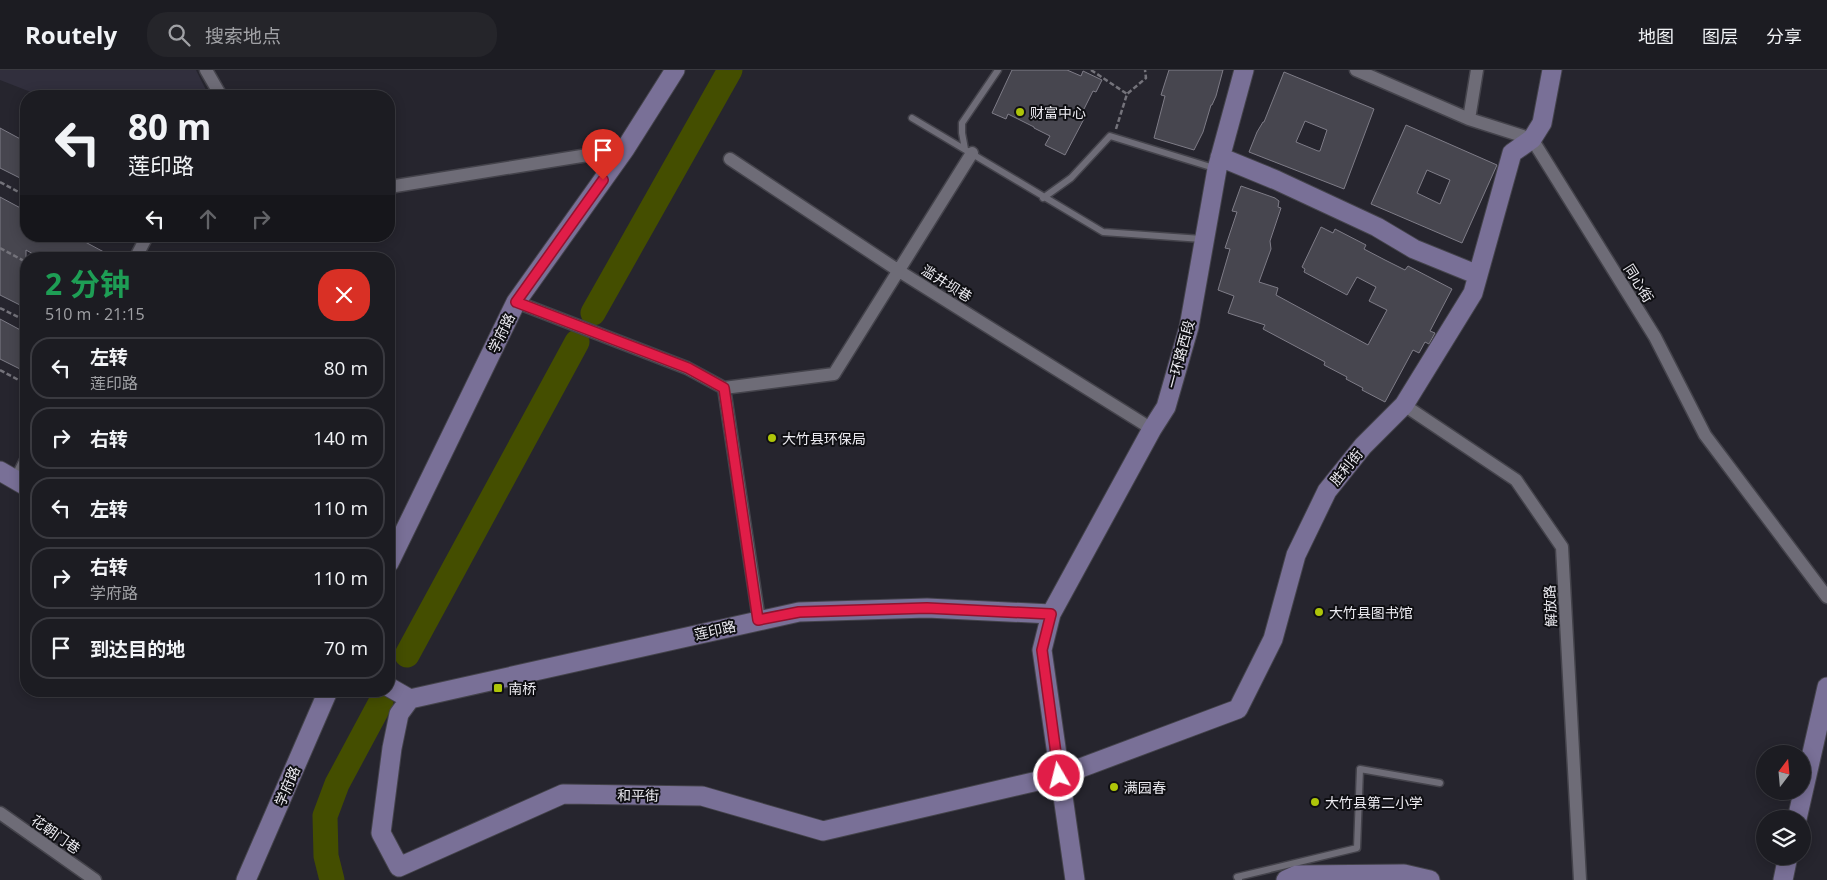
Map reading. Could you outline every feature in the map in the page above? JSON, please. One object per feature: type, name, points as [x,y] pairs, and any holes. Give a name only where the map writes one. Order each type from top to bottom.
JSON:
[{"type":"street","points":[[206,70],[218,90]]},
{"type":"street","name":"学府路","points":[[395,551],[516,302],[625,149],[675,70]]},
{"type":"street","name":"一环路西段","points":[[1075,880],[1042,650],[1051,614],[1152,429],[1166,407],[1189,327],[1218,163],[1244,70]]},
{"type":"street","points":[[1356,70],[1469,119],[1532,139]]},
{"type":"street","points":[[1469,119],[1477,70]]},
{"type":"street","name":"胜利街","points":[[1059,776],[1238,709],[1273,639],[1296,555],[1327,491],[1363,446],[1404,405],[1472,293],[1512,153],[1532,139],[1542,123],[1552,70]]},
{"type":"street","name":"同心街","points":[[1532,139],[1655,337],[1705,435],[1827,597]]},
{"type":"street","points":[[395,186],[625,149]]},
{"type":"street","points":[[516,302],[688,368],[724,388],[834,374],[899,271],[969,151]]},
{"type":"street","name":"滥井坝巷","points":[[730,159],[899,271],[1152,429]]},
{"type":"street","points":[[1218,163],[1276,180],[1377,227],[1414,249],[1478,275]]},
{"type":"street","points":[[724,388],[758,620]]},
{"type":"street","name":"解放路","points":[[1404,405],[1516,480],[1562,547],[1580,880]]},
{"type":"street","name":"莲印路","points":[[410,699],[799,612],[927,608],[1051,614]]},
{"type":"street","points":[[1799,810],[1827,687]]},
{"type":"street","points":[[395,690],[410,699]]},
{"type":"street","name":"学府路","points":[[246,880],[325,697]]},
{"type":"street","name":"和平街","points":[[410,699],[399,714],[392,748],[381,833],[399,867],[563,794],[702,796],[823,831],[1059,776]]},
{"type":"street","name":"花朝门巷","points":[[0,813],[95,880]]},
{"type":"street","points":[[1783,880],[1786,865]]},
{"type":"street","points":[[1286,880],[1297,875],[1404,874],[1430,880]]},
{"type":"lane","points":[[969,151],[962,133],[962,123],[998,70]]},
{"type":"lane","points":[[912,118],[969,151],[1043,198],[1103,232],[1204,240]]},
{"type":"lane","points":[[1043,198],[1071,178],[1110,136],[1218,163]]},
{"type":"lane","points":[[1239,880],[1237,877],[1357,848],[1360,769],[1440,783]]},
{"type":"path","points":[[1091,70],[1127,94]]},
{"type":"path","points":[[1115,132],[1127,94],[1146,78],[1145,70]]},
{"type":"path","points":[[0,182],[20,193]]},
{"type":"path","points":[[0,248],[20,259]]},
{"type":"path","points":[[0,308],[20,318]]},
{"type":"path","points":[[0,370],[20,381]]},
{"type":"shaded area","points":[[0,70],[196,70],[206,90],[26,90],[0,80]]},
{"type":"building","name":"财富中心","points":[[1012,70],[1067,70],[1081,76],[1083,71],[1102,80],[1096,92],[1093,91],[1082,113],[1086,115],[1065,155],[1045,145],[1050,136],[1008,114],[1006,119],[992,113]]},
{"type":"building","points":[[1169,70],[1223,70],[1203,132],[1194,150],[1154,138],[1165,96],[1161,95]]},
{"type":"building","points":[[1284,72],[1374,109],[1344,189],[1249,152],[1257,132],[1264,122]],"holes":[[[1305,121],[1327,130],[1320,151],[1296,142]]]},
{"type":"building","points":[[1406,125],[1497,165],[1462,243],[1371,204]],"holes":[[[1427,170],[1450,180],[1440,204],[1417,193]]]},
{"type":"building","points":[[0,128],[20,139],[20,178],[0,168]]},
{"type":"building","points":[[1241,186],[1275,198],[1279,201],[1278,207],[1281,208],[1270,241],[1271,249],[1259,282],[1278,288],[1276,295],[1368,345],[1387,310],[1369,301],[1376,287],[1357,277],[1347,295],[1304,272],[1305,269],[1302,267],[1321,227],[1333,233],[1335,229],[1366,245],[1364,249],[1385,260],[1405,270],[1408,266],[1452,289],[1430,331],[1435,333],[1429,344],[1425,342],[1419,353],[1413,350],[1385,402],[1362,390],[1363,388],[1346,379],[1347,377],[1324,365],[1325,362],[1263,329],[1265,325],[1228,313],[1234,296],[1218,290],[1230,249],[1225,248],[1237,212],[1232,211]]},
{"type":"building","points":[[0,197],[20,208],[20,242],[85,242],[104,252],[30,252],[26,250],[26,252],[20,252],[20,305],[0,295]]},
{"type":"building","points":[[0,319],[20,330],[20,369],[0,359]]},
{"type":"waterway","points":[[593,313],[730,70]]},
{"type":"waterway","points":[[407,655],[577,342]]},
{"type":"waterway","points":[[332,880],[326,856],[325,816],[337,784],[381,702]]},
{"type":"place","name":"财富中心","points":[[1020,112]]},
{"type":"place","name":"大竹县环保局","points":[[772,438]]},
{"type":"place","name":"大竹县图书馆","points":[[1319,612]]},
{"type":"place","name":"南桥","points":[[498,688]]},
{"type":"place","name":"满园春","points":[[1114,787]]},
{"type":"place","name":"大竹县第二小学","points":[[1315,802]]},
{"type":"route","points":[[603,180],[516,302],[688,368],[724,388],[758,620],[799,612],[927,608],[1051,614],[1042,650],[1059,776]]}]
